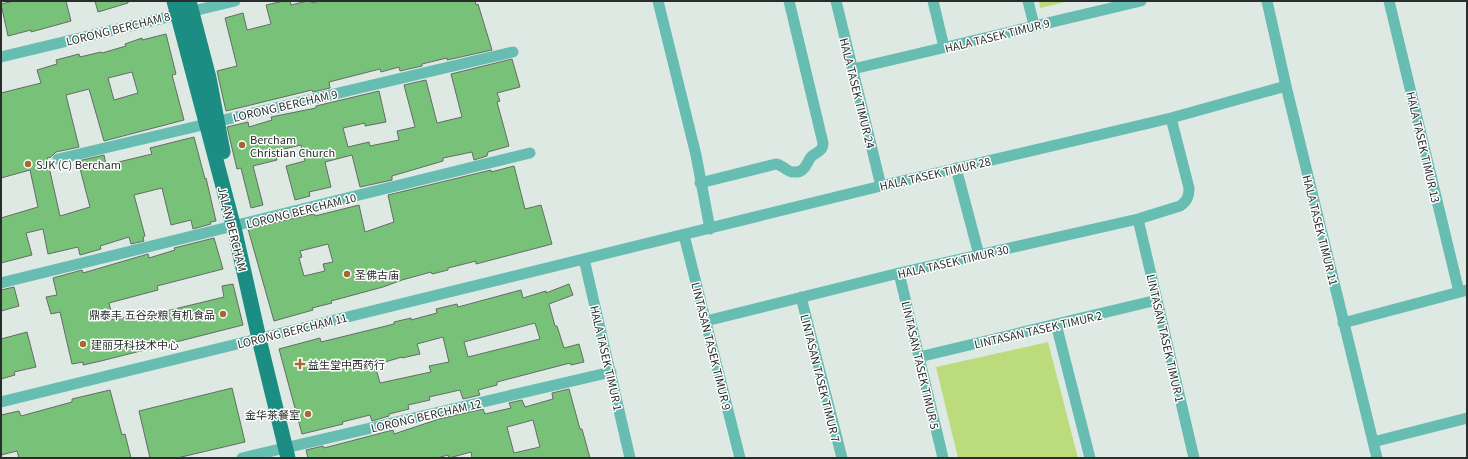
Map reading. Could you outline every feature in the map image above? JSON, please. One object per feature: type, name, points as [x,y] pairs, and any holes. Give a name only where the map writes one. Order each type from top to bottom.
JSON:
[{"type":"main road","name":"JALAN BERCHAM","points":[[183,7],[291,452]]},
{"type":"street","name":"LORONG BERCHAM 8","points":[[1,57],[183,7],[235,1]]},
{"type":"street","points":[[658,1],[696,155],[700,183],[710,229]]},
{"type":"street","points":[[700,183],[776,164],[789,171],[796,172],[805,168],[810,158],[821,149],[823,143],[789,1]]},
{"type":"street","name":"HALA TASEK TIMUR 24","points":[[836,1],[881,186]]},
{"type":"street","points":[[933,1],[944,47]]},
{"type":"street","points":[[1028,1],[1034,25]]},
{"type":"street","name":"HALA TASEK TIMUR 9","points":[[853,69],[1034,25],[1141,1]]},
{"type":"street","name":"HALA TASEK TIMUR 11","points":[[1267,1],[1343,323],[1377,458]]},
{"type":"street","name":"HALA TASEK TIMUR 13","points":[[1389,1],[1463,291]]},
{"type":"street","name":"LORONG BERCHAM 9","points":[[58,158],[513,52]]},
{"type":"street","name":"HALA TASEK TIMUR 28","points":[[584,259],[881,186],[1171,118],[1286,86]]},
{"type":"street","name":"HALA TASEK TIMUR 30","points":[[706,321],[899,273],[1138,219],[1180,206],[1186,201],[1189,195],[1189,188],[1171,118]]},
{"type":"street","name":"LORONG BERCHAM 10","points":[[1,283],[530,153]]},
{"type":"street","points":[[956,168],[979,255]]},
{"type":"street","name":"LINTASAN TASEK TIMUR 1","points":[[1138,219],[1194,458]]},
{"type":"street","name":"LINTASAN TASEK TIMUR 9","points":[[684,234],[740,458]]},
{"type":"street","name":"LORONG BERCHAM 11","points":[[1,402],[584,259]]},
{"type":"street","name":"HALA TASEK TIMUR 1","points":[[584,259],[630,458]]},
{"type":"street","name":"LINTASAN TASEK TIMUR 5","points":[[899,273],[943,458]]},
{"type":"street","points":[[1343,323],[1463,291]]},
{"type":"street","name":"LINTASAN TASEK TIMUR 7","points":[[801,297],[842,458]]},
{"type":"street","name":"LINTASAN TASEK TIMUR 2","points":[[919,357],[1157,300]]},
{"type":"street","points":[[1056,324],[1090,458]]},
{"type":"street","name":"LORONG BERCHAM 12","points":[[242,458],[291,452],[611,372]]},
{"type":"street","points":[[1373,442],[1467,418]]},
{"type":"green space","points":[[1039,1],[1070,1],[1040,8]]},
{"type":"green space","points":[[1048,342],[1078,458],[958,458],[936,367]]},
{"type":"building","points":[[14,1],[66,1],[71,21],[31,32],[31,30],[8,36],[1,4]]},
{"type":"building","points":[[95,1],[128,1],[128,3],[98,12]]},
{"type":"building","points":[[290,1],[291,5],[307,1],[311,1],[312,3],[320,1],[475,1],[476,5],[478,4],[492,50],[447,60],[447,58],[400,71],[399,67],[381,72],[380,69],[329,82],[330,88],[313,92],[312,90],[226,111],[217,71],[237,66],[225,18],[243,13],[247,30],[271,24],[266,5]]},
{"type":"building","points":[[166,34],[176,74],[172,75],[184,120],[104,141],[89,89],[66,95],[79,147],[56,152],[51,157],[47,158],[60,216],[90,207],[78,161],[104,155],[106,165],[152,154],[150,148],[194,137],[205,179],[206,178],[216,221],[193,229],[191,220],[171,225],[162,188],[134,195],[145,236],[143,237],[144,241],[131,244],[129,237],[100,246],[101,249],[80,255],[78,247],[48,254],[43,229],[26,233],[32,255],[1,263],[1,218],[38,207],[30,170],[1,178],[1,93],[41,83],[37,70],[57,64],[56,60],[79,54],[80,57],[102,53],[126,46],[125,44],[142,38],[142,40]],"holes":[[[132,72],[138,93],[114,100],[108,78]]]},
{"type":"building","points":[[512,59],[520,87],[497,93],[500,101],[497,102],[509,146],[488,152],[487,156],[474,160],[472,152],[443,158],[443,161],[392,176],[392,180],[360,187],[352,155],[325,162],[331,187],[309,192],[310,196],[295,200],[286,166],[305,161],[301,145],[275,151],[277,160],[253,166],[263,205],[251,208],[241,168],[237,169],[227,127],[248,122],[249,127],[272,120],[271,117],[316,108],[316,106],[379,91],[386,122],[365,126],[365,123],[343,128],[348,147],[369,142],[370,146],[399,140],[397,131],[415,127],[404,85],[426,80],[437,123],[462,117],[451,74]]},
{"type":"building","points":[[514,166],[525,209],[541,205],[552,244],[476,264],[476,261],[448,268],[448,270],[432,274],[431,272],[402,280],[383,287],[331,301],[332,303],[312,308],[313,310],[274,321],[248,229],[314,214],[315,216],[359,205],[365,232],[394,222],[388,195],[491,170],[491,172]],"holes":[[[328,244],[333,262],[323,264],[325,271],[304,276],[299,258],[302,257],[300,251]]]},
{"type":"building","points":[[214,238],[223,269],[157,286],[158,290],[109,303],[113,320],[153,311],[154,314],[224,297],[222,286],[233,284],[243,325],[101,361],[83,365],[83,362],[72,364],[60,312],[51,314],[46,297],[57,295],[53,278],[82,270],[83,273],[148,254],[149,258],[175,250],[174,248]]},
{"type":"building","points":[[569,284],[573,295],[549,304],[555,326],[557,326],[564,348],[579,344],[584,362],[571,365],[570,363],[497,382],[497,385],[478,390],[480,395],[463,399],[460,390],[429,397],[430,400],[408,405],[409,409],[389,414],[389,416],[372,421],[370,415],[342,422],[343,424],[302,434],[279,349],[320,338],[321,342],[394,324],[394,322],[411,318],[411,320],[437,313],[436,309],[457,304],[458,307],[521,290],[523,298],[546,291],[546,293]],"holes":[[[535,323],[540,339],[468,357],[464,342]],[[443,337],[449,362],[429,366],[431,372],[380,383],[375,365],[402,357],[420,354],[417,344]]]},
{"type":"building","points":[[14,287],[19,306],[1,311],[1,290]]},
{"type":"building","points":[[27,332],[36,367],[14,372],[15,375],[1,379],[1,339]]},
{"type":"building","points":[[232,388],[245,442],[177,458],[150,458],[139,411]]},
{"type":"building","points":[[569,389],[590,458],[472,458],[471,452],[449,458],[448,455],[437,458],[308,458],[306,450],[323,446],[324,448],[393,430],[394,434],[439,419],[483,409],[485,414],[511,408],[509,403],[522,400],[525,407],[553,399],[552,393]],"holes":[[[533,420],[540,447],[514,453],[507,427]]]},
{"type":"building","points":[[110,390],[122,435],[125,434],[131,458],[19,458],[17,451],[1,455],[1,415],[19,411],[21,416],[72,402],[72,399]]},
{"type":"place","name":"Bercham Christian Church","points":[[242,145]]},
{"type":"place","name":"SJK (C) Bercham","points":[[28,164]]},
{"type":"place","name":"圣佛古庙","points":[[347,274]]},
{"type":"place","name":"鼎泰丰 五谷杂粮 有机食品","points":[[223,314]]},
{"type":"place","name":"建丽牙科技术中心","points":[[83,344]]},
{"type":"place","name":"益生堂中西药行","points":[[300,364]]},
{"type":"place","name":"金华茶餐室","points":[[308,414]]}]
